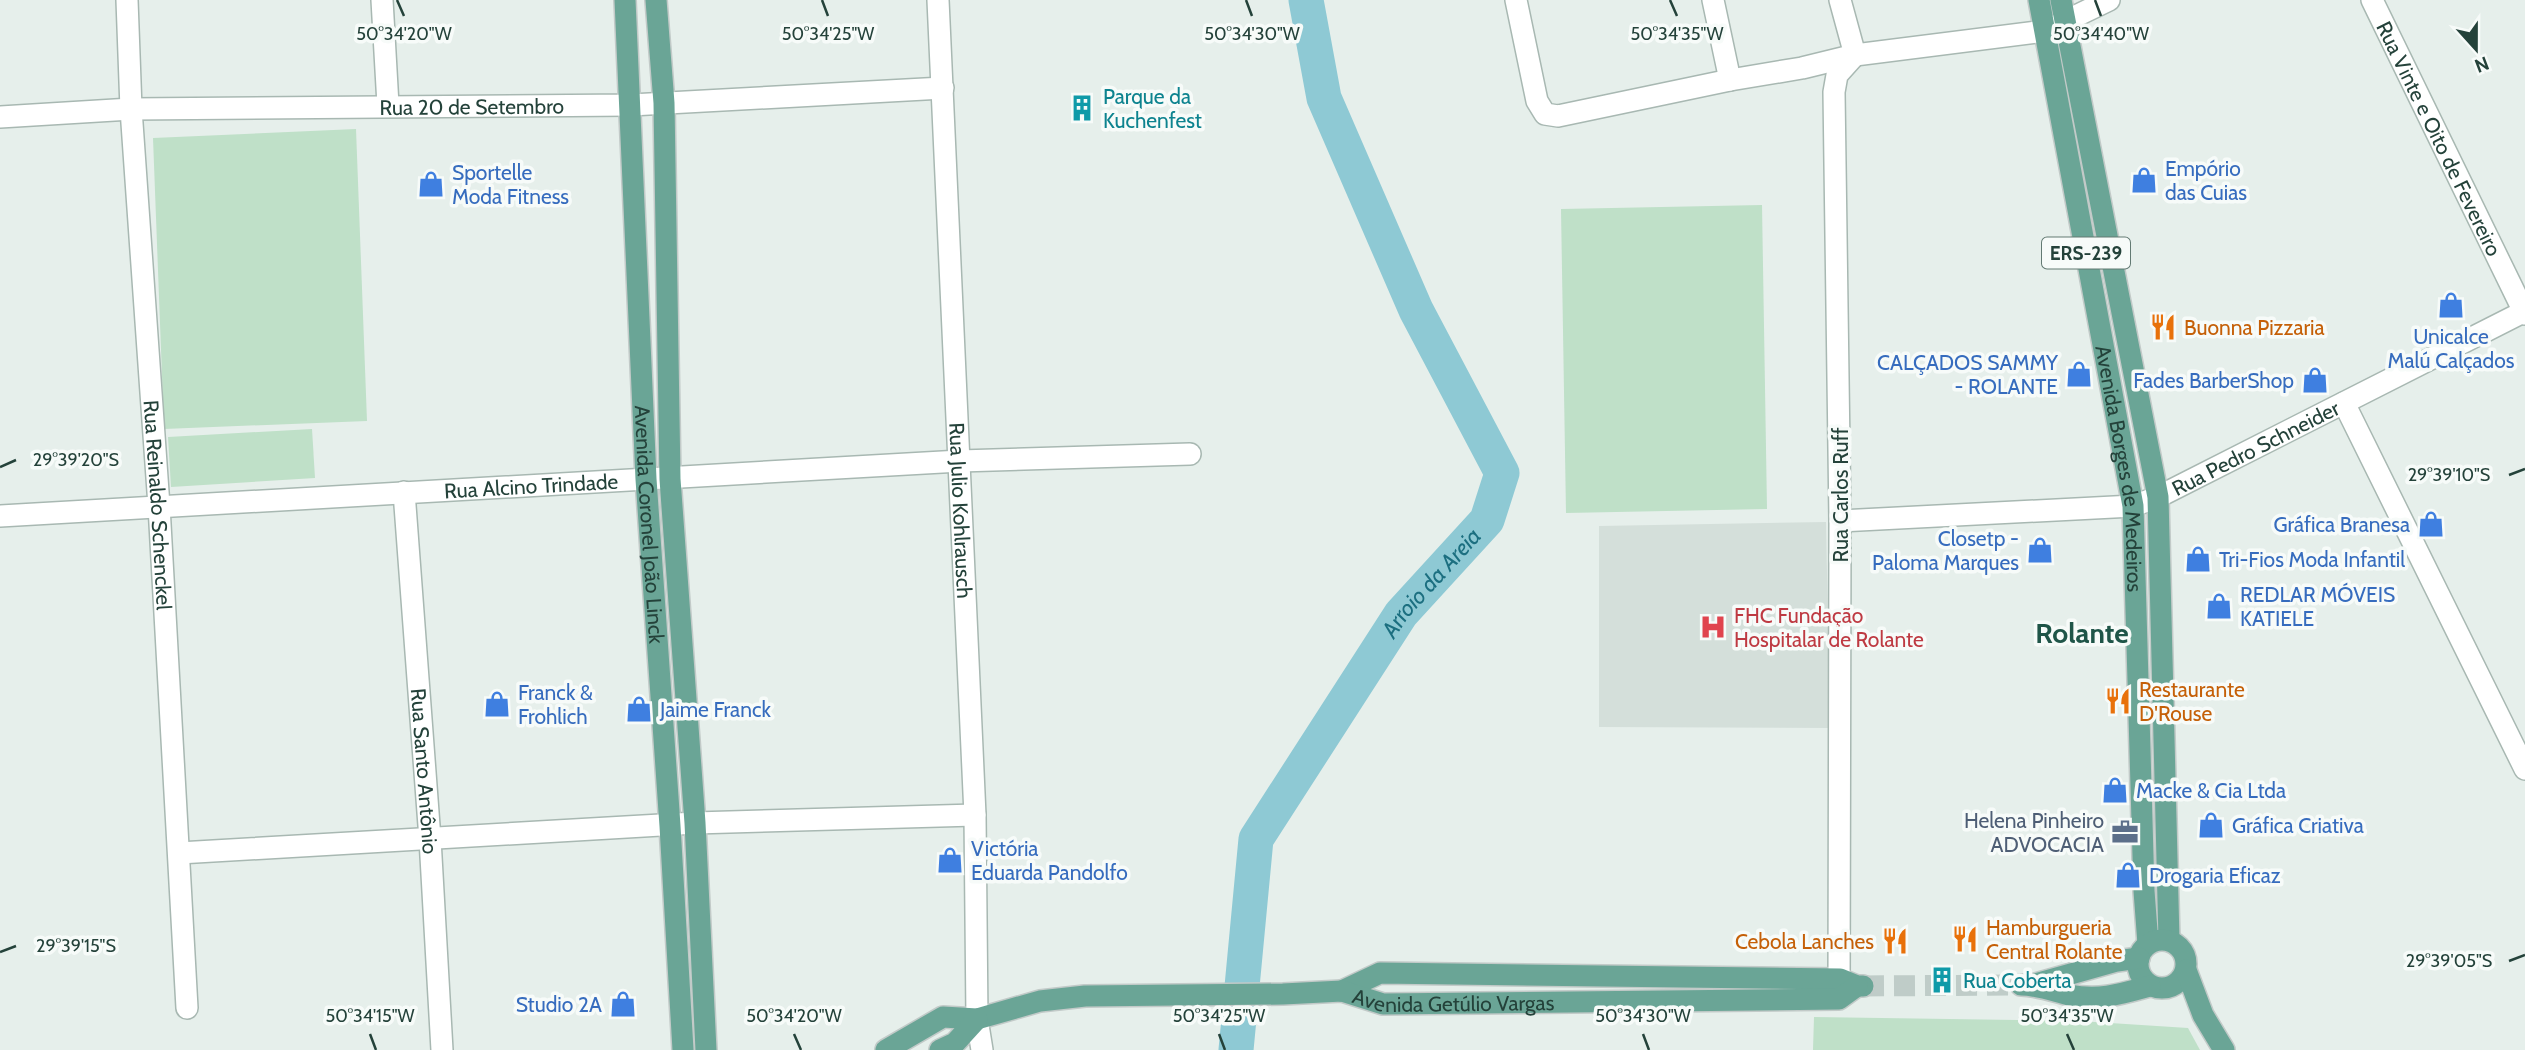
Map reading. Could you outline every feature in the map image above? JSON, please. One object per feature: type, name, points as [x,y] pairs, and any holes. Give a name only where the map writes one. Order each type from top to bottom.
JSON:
[{"type":"main road","name":"Avenida Coronel João Linck","points":[[625,0],[646,479],[670,826],[682,1050]]},
{"type":"main road","name":"Avenida Coronel João Linck","points":[[656,0],[664,103],[670,479],[695,823],[706,1050]]},
{"type":"main road","name":"Avenida Borges de Medeiros","points":[[2039,0],[2133,506],[2144,891],[2152,947]]},
{"type":"main road","name":"Avenida Borges de Medeiros","points":[[2060,0],[2158,497],[2152,947]]},
{"type":"main road","points":[[2186,970],[2178,984],[2106,998],[2072,995],[2026,985],[2117,961],[2152,947],[2184,951],[2186,970],[2203,1015],[2224,1050]]},
{"type":"main road","points":[[2152,947],[2139,973],[2156,987],[2203,1015]]},
{"type":"main road","name":"Avenida Getúlio Vargas","points":[[886,1050],[943,1017],[977,1019],[1040,1001],[1085,996],[1283,995],[1342,991],[1380,973],[1565,975],[1850,987]]},
{"type":"main road","points":[[1562,1002],[1565,975]]},
{"type":"main road","name":"Avenida Getúlio Vargas","points":[[1342,991],[1383,1004],[1562,1002],[1850,987]]},
{"type":"main road","name":"Avenida Getúlio Vargas","points":[[940,1050],[955,1042],[977,1019]]},
{"type":"street","name":"Rua Reinaldo Schenckel","points":[[127,0],[131,109],[159,506],[187,1008]]},
{"type":"street","points":[[383,0],[388,106]]},
{"type":"street","name":"Rua Julio Kohlrausch","points":[[939,0],[975,815],[977,1019],[982,1050]]},
{"type":"street","points":[[1516,0],[1537,101],[1545,114],[1558,116],[1855,55],[2045,31],[2109,0]]},
{"type":"street","points":[[1713,0],[1730,80]]},
{"type":"street","points":[[1840,0],[1855,55]]},
{"type":"street","name":"Rua Vinte e Oito de Fevereiro","points":[[2372,0],[2525,312]]},
{"type":"street","name":"Rua Carlos Ruff","points":[[1850,987],[1840,521],[1835,92],[1837,75],[1855,55]]},
{"type":"street","name":"Rua 20 de Setembro","points":[[0,117],[131,109],[631,105],[943,88]]},
{"type":"street","name":"Rua Pedro Schneider","points":[[1840,521],[2133,506],[2158,497],[2525,312]]},
{"type":"street","points":[[2344,402],[2525,769]]},
{"type":"street","name":"Rua Alcino Trindade","points":[[0,516],[960,460],[1190,454]]},
{"type":"street","name":"Rua Santo Antônio","points":[[404,492],[430,839],[442,1050]]},
{"type":"street","points":[[179,853],[695,823],[975,815]]},
{"type":"shaded area","name":"FHC Fundação Hospitalar de Rolante","points":[[1826,522],[1830,728],[1599,727],[1599,526]]},
{"type":"green space","points":[[356,129],[367,421],[164,429],[153,138]]},
{"type":"green space","points":[[1762,205],[1767,509],[1566,513],[1561,209]]},
{"type":"green space","points":[[312,429],[315,478],[171,487],[168,437]]},
{"type":"green space","points":[[1814,1017],[2079,1021],[2188,1028],[2200,1050],[1813,1050]]},
{"type":"waterway","name":"Arroio da Areia","points":[[1236,1050],[1256,839],[1401,614],[1487,520],[1502,473],[1416,310],[1324,98],[1306,0]]},
{"type":"tunnel","points":[[1863,986],[2021,985]]},
{"type":"place","name":"Parque da Kuchenfest","points":[[1082,108]]},
{"type":"place","name":"Empório das Cuias","points":[[2144,180]]},
{"type":"place","name":"Sportelle Moda Fitness","points":[[431,184]]},
{"type":"place","name":"Unicalce Malú Calçados","points":[[2451,305]]},
{"type":"place","name":"Buonna Pizzaria","points":[[2163,327]]},
{"type":"place","name":"CALÇADOS SAMMY - ROLANTE","points":[[2079,374]]},
{"type":"place","name":"Fades BarberShop","points":[[2315,380]]},
{"type":"place","name":"Gráfica Branesa","points":[[2431,524]]},
{"type":"place","name":"Closetp - Paloma Marques","points":[[2040,550]]},
{"type":"place","name":"Tri-Fios Moda Infantil","points":[[2198,559]]},
{"type":"place","name":"REDLAR MÓVEIS KATIELE","points":[[2219,606]]},
{"type":"place","name":"FHC Fundação Hospitalar de Rolante","points":[[1713,627]]},
{"type":"place","name":"Restaurante D'Rouse","points":[[2118,701]]},
{"type":"place","name":"Franck & Frohlich","points":[[497,704]]},
{"type":"place","name":"Jaime Franck","points":[[639,709]]},
{"type":"place","name":"Macke & Cia Ltda","points":[[2115,790]]},
{"type":"place","name":"Gráfica Criativa","points":[[2211,825]]},
{"type":"place","name":"Helena Pinheiro ADVOCACIA","points":[[2125,832]]},
{"type":"place","name":"Victória Eduarda Pandolfo","points":[[950,860]]},
{"type":"place","name":"Drogaria Eficaz","points":[[2128,875]]},
{"type":"place","name":"Hamburgueria Central Rolante","points":[[1965,939]]},
{"type":"place","name":"Cebola Lanches","points":[[1895,941]]},
{"type":"place","name":"Rua Coberta","points":[[1942,980]]},
{"type":"place","name":"Studio 2A","points":[[623,1004]]},
{"type":"district","name":"Rolante","points":[[2082,633]]}]
